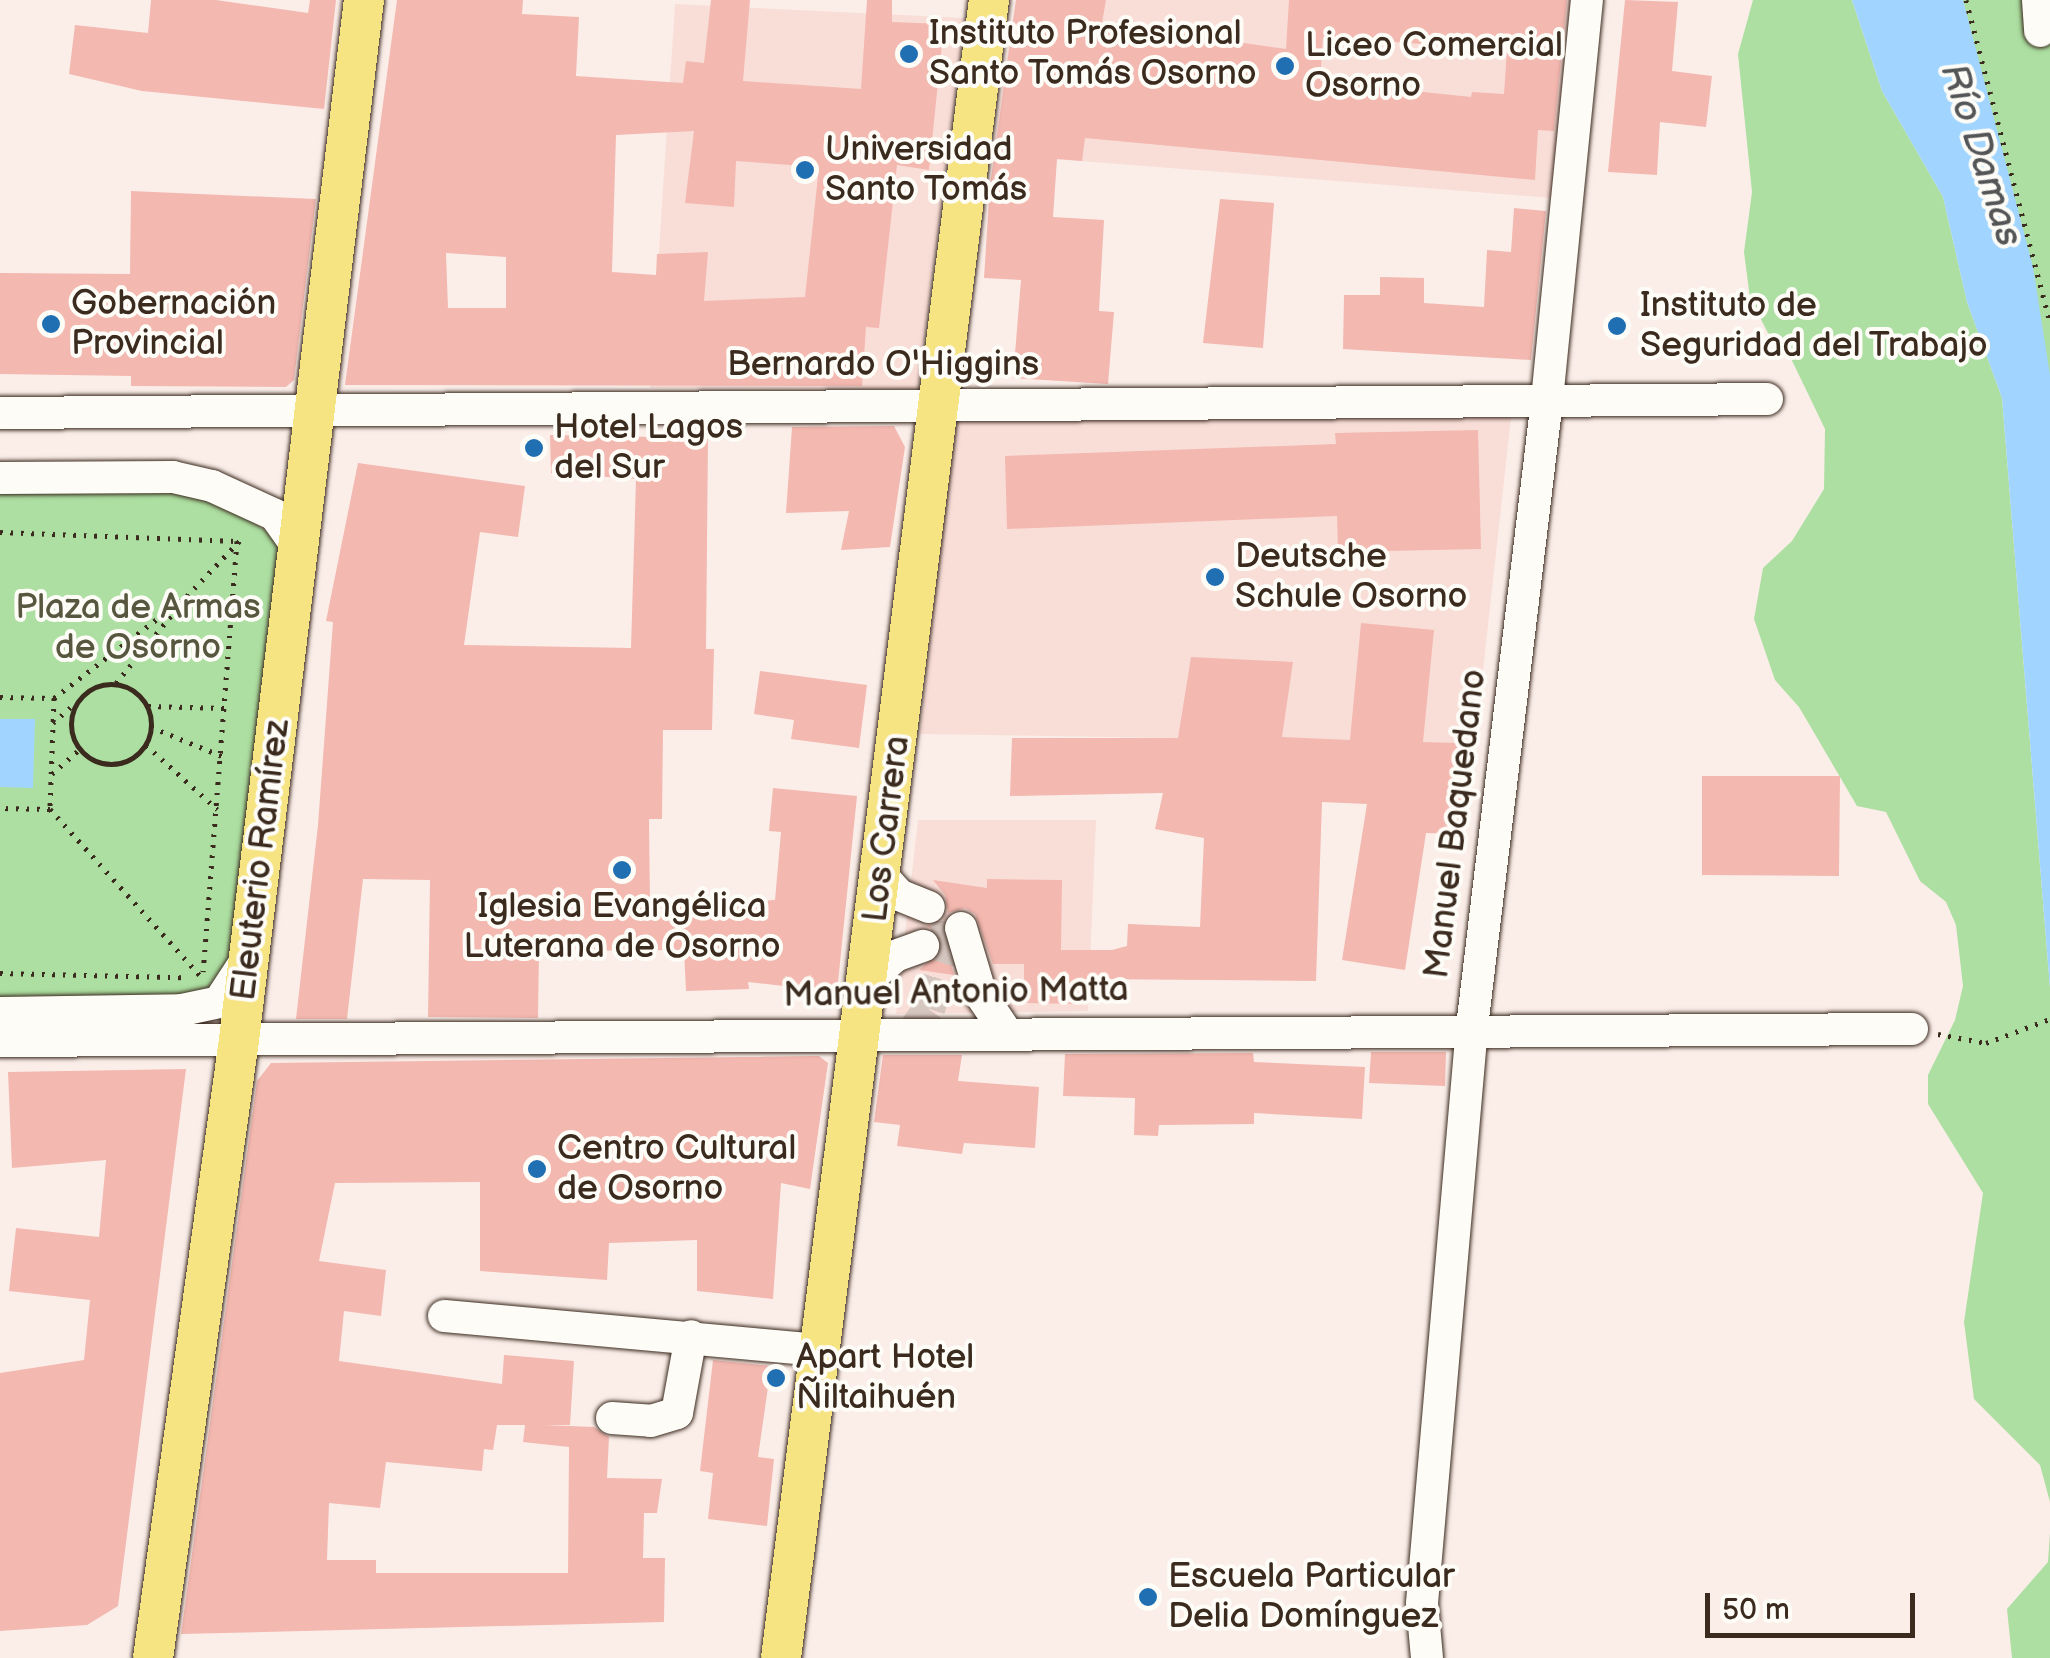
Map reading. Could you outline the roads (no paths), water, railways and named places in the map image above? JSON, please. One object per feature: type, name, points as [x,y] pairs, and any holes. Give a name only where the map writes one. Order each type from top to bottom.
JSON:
[{"type":"main road","name":"Eleuterio Ramírez","points":[[153,1658],[250,956],[364,0]]},
{"type":"main road","name":"Los Carrera","points":[[780,1658],[862,1034],[989,0]]},
{"type":"street","name":"Manuel Baquedano","points":[[1427,1658],[1422,1603],[1472,1027],[1547,400],[1587,0]]},
{"type":"street","name":"Bernardo O'Higgins","points":[[0,413],[1767,399]]},
{"type":"street","points":[[0,478],[174,477],[212,486],[274,515],[299,549]]},
{"type":"street","points":[[881,875],[899,896],[929,907]]},
{"type":"street","points":[[960,928],[981,995],[1006,1032]]},
{"type":"street","points":[[868,979],[895,956],[923,946]]},
{"type":"street","points":[[0,1014],[182,1010],[250,956]]},
{"type":"street","name":"Manuel Antonio Matta","points":[[0,1041],[1472,1027],[1912,1029]]},
{"type":"street","points":[[444,1316],[821,1350]]},
{"type":"street","points":[[612,1418],[651,1421],[676,1413],[691,1336]]},
{"type":"water","name":"Río Damas","points":[[1852,0],[1963,0],[2033,267],[2050,375],[2050,988],[2002,398],[1967,302],[1943,197],[1882,91]]},
{"type":"water","points":[[0,719],[35,719],[33,788],[0,787]]},
{"type":"tunnel","points":[[912,1033],[929,1009],[947,953],[947,915]]},
{"type":"place","name":"Instituto Profesional Santo Tomás Osorno","points":[[909,54]]},
{"type":"place","name":"Liceo Comercial Osorno","points":[[1285,66]]},
{"type":"place","name":"Universidad Santo Tomás","points":[[805,170]]},
{"type":"place","name":"Gobernación Provincial","points":[[51,324]]},
{"type":"place","name":"Instituto de Seguridad del Trabajo","points":[[1617,326]]},
{"type":"place","name":"Hotel Lagos del Sur","points":[[534,448]]},
{"type":"place","name":"Deutsche Schule Osorno","points":[[1215,577]]},
{"type":"place","name":"Iglesia Evangélica Luterana de Osorno","points":[[622,870]]},
{"type":"place","name":"Centro Cultural de Osorno","points":[[537,1169]]},
{"type":"place","name":"Apart Hotel Ñiltaihuén","points":[[776,1378]]},
{"type":"place","name":"Escuela Particular Delia Domínguez","points":[[1148,1597]]},
{"type":"park label","name":"Plaza de Armas de Osorno","points":[[138,628]]}]
